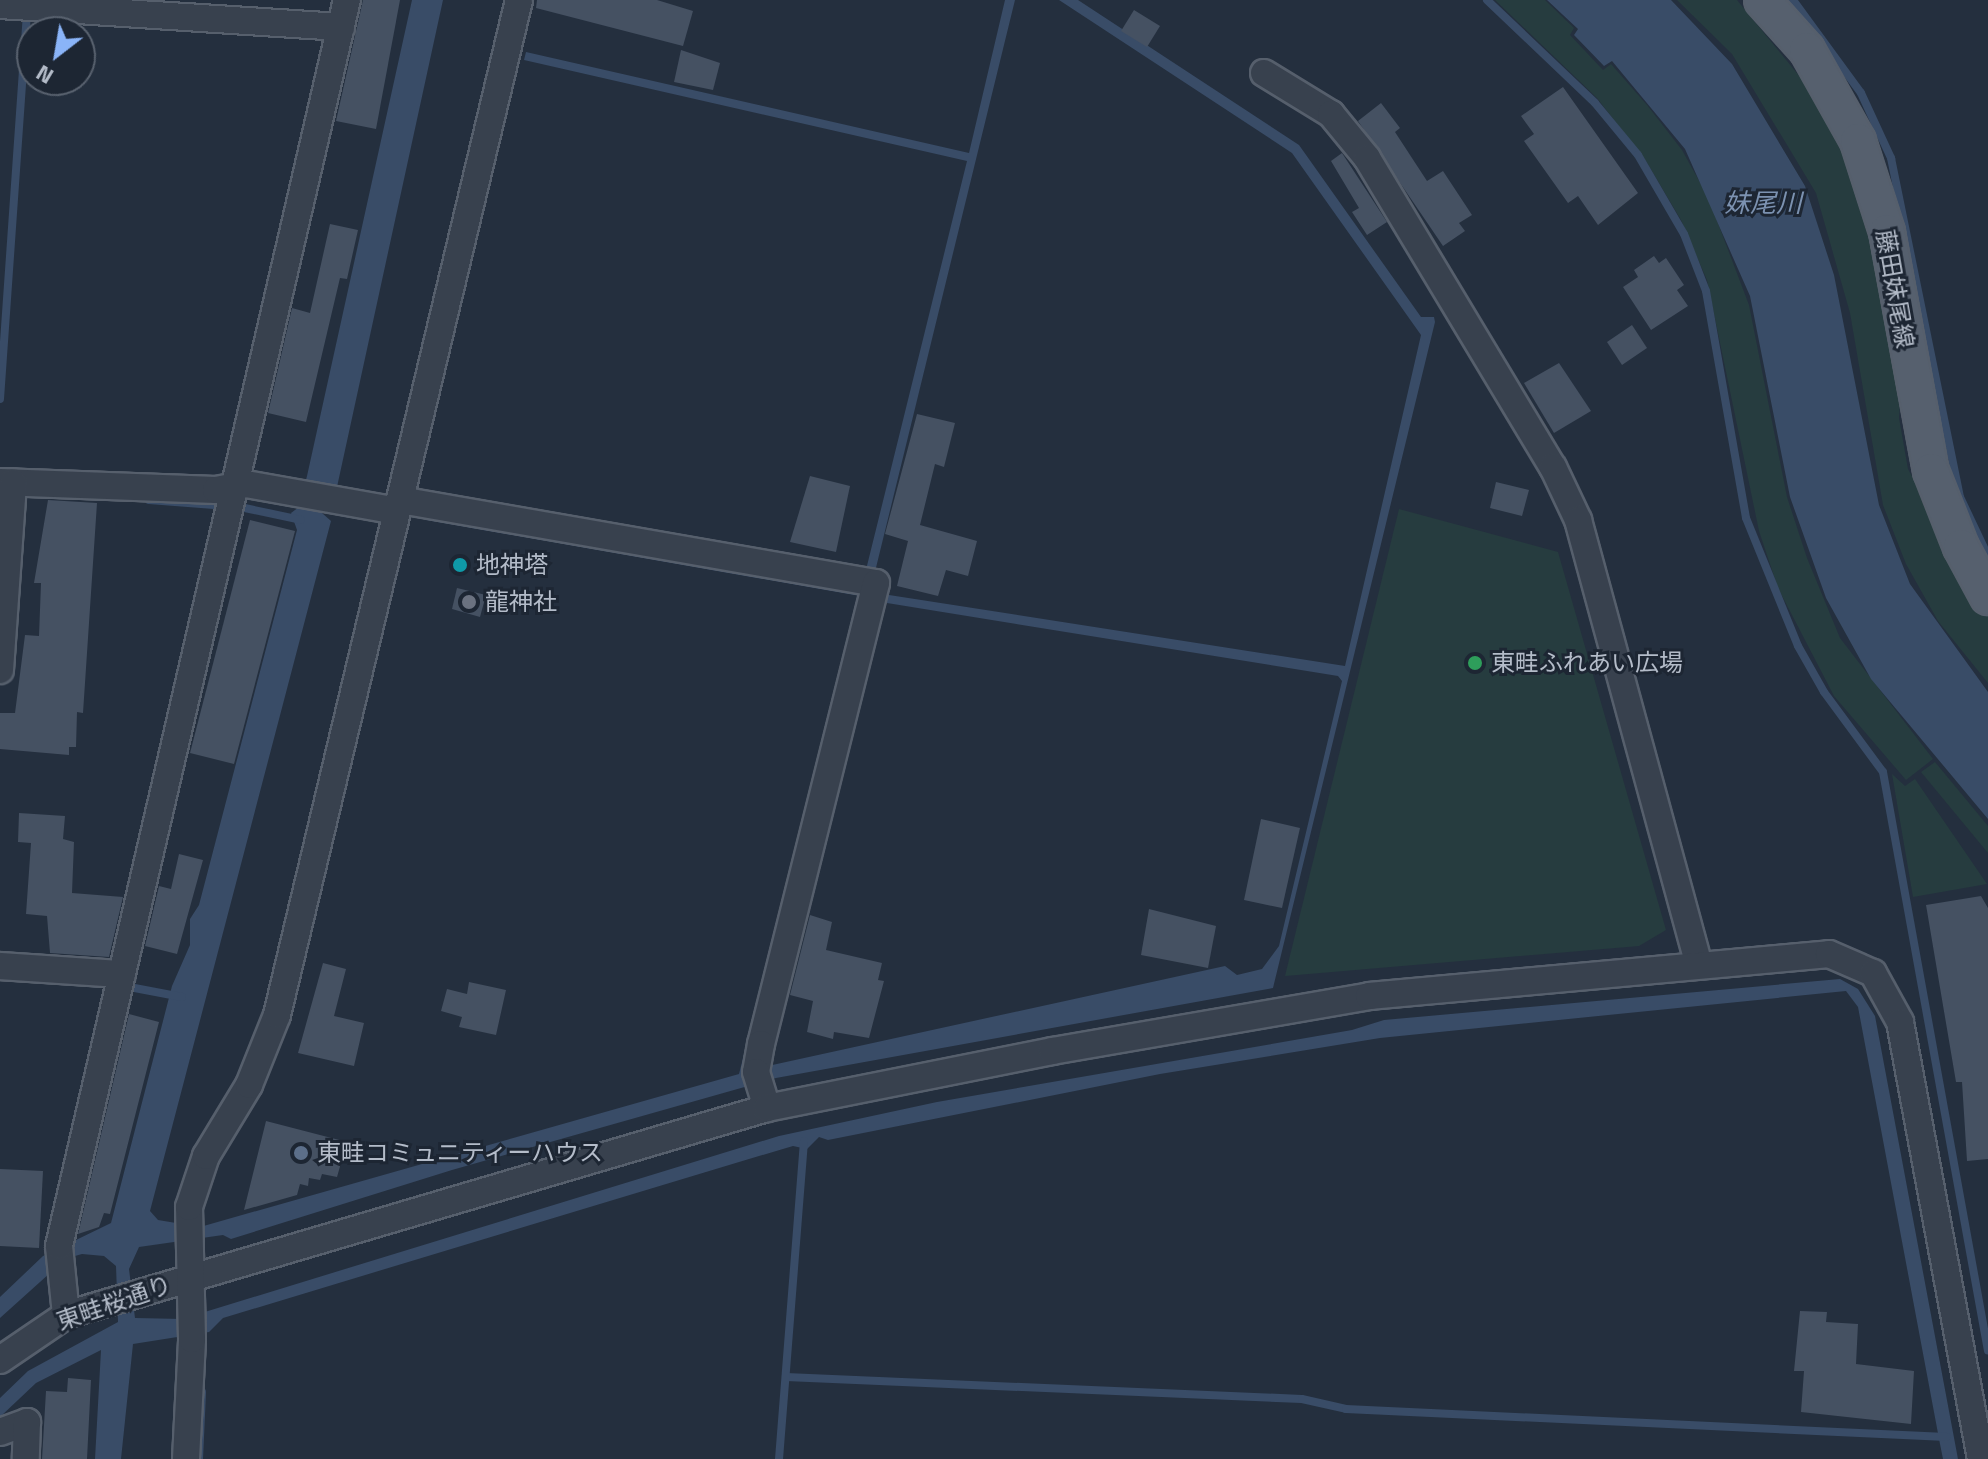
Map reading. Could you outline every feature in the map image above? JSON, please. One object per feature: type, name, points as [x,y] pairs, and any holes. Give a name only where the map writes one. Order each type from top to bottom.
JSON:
[{"type":"main road","name":"藤田妹尾線","points":[[1762,0],[1807,50],[1858,141],[1887,232],[1931,471],[1986,591]]},
{"type":"street","points":[[66,1315],[60,1258],[228,499],[347,0]]},
{"type":"street","points":[[186,1459],[192,1339],[187,1228],[196,1179],[259,1063],[277,1015],[519,0]]},
{"type":"street","points":[[19,6],[341,27]]},
{"type":"street","points":[[1264,73],[1331,114],[1367,158],[1560,480],[1583,534],[1698,962]]},
{"type":"street","points":[[0,670],[8,487],[228,499],[246,484],[319,498],[398,506],[870,587],[761,1088]]},
{"type":"street","name":"東畦桜通り","points":[[0,1360],[66,1315],[137,1295],[761,1088],[1268,1011],[1698,962],[1829,954],[1873,973],[1889,994],[1900,1022],[1981,1459]]},
{"type":"street","points":[[0,966],[120,983]]},
{"type":"street","points":[[0,1432],[27,1422],[26,1459]]},
{"type":"green space","points":[[1495,0],[1545,0],[1574,28],[1570,35],[1603,70],[1611,64],[1647,105],[1682,150],[1708,197],[1749,305],[1787,497],[1807,558],[1840,638],[1933,759],[1906,780],[1834,696],[1778,588],[1759,531],[1707,280],[1681,220],[1646,161],[1597,98]]},
{"type":"green space","points":[[1677,0],[1737,0],[1827,110],[1854,169],[1872,236],[1901,387],[1899,418],[1908,469],[1988,615],[1988,683],[1938,621],[1906,564],[1883,505],[1850,313],[1816,193],[1732,54]]},
{"type":"green space","name":"東畦ふれあい広場","points":[[1399,509],[1558,552],[1666,930],[1639,946],[1285,976]]},
{"type":"green space","points":[[1935,762],[1988,826],[1988,853],[1921,772]]},
{"type":"green space","points":[[1892,774],[1905,786],[1915,779],[1987,884],[1913,897]]},
{"type":"water","points":[[412,0],[443,0],[337,487],[326,492],[322,513],[331,521],[150,1211],[158,1220],[200,1227],[739,1074],[860,596],[426,520],[427,511],[862,586],[967,161],[524,60],[526,52],[969,153],[1005,0],[1015,0],[872,584],[889,595],[1345,666],[1421,335],[1292,153],[1059,0],[1078,0],[1299,145],[1421,317],[1434,317],[1435,322],[1273,988],[776,1078],[452,1170],[231,1239],[223,1235],[139,1247],[129,1269],[135,1318],[182,1319],[779,1136],[937,1102],[1352,1030],[1384,1020],[1840,979],[1858,989],[1875,1016],[1958,1459],[1943,1459],[1858,1007],[1846,991],[1380,1038],[1160,1074],[828,1140],[819,1137],[807,1149],[793,1146],[223,1318],[209,1332],[133,1344],[121,1459],[95,1459],[101,1350],[36,1383],[0,1417],[0,1398],[28,1371],[118,1322],[116,1266],[104,1256],[82,1254],[54,1262],[50,1273],[0,1318],[0,1297],[43,1256],[111,1223],[172,986],[190,945],[190,919],[199,905],[297,530],[291,513],[299,507]],"holes":[[[877,595],[887,603],[1338,676],[1342,681],[1279,946],[1262,969],[1237,975],[1225,966],[749,1070]]]},
{"type":"water","name":"妹尾川","points":[[1547,0],[1671,0],[1732,64],[1805,186],[1834,275],[1879,505],[1910,584],[1988,692],[1988,819],[1871,679],[1826,598],[1790,497],[1750,296],[1685,149],[1612,61],[1604,66],[1574,35],[1578,29]]},
{"type":"building","points":[[363,0],[400,0],[376,129],[336,121]]},
{"type":"building","points":[[537,0],[657,0],[693,11],[683,46],[536,8]]},
{"type":"building","points":[[1134,10],[1160,26],[1147,47],[1121,31]]},
{"type":"building","points":[[681,50],[720,63],[713,90],[674,82]]},
{"type":"building","points":[[1563,87],[1638,193],[1598,225],[1578,196],[1568,203],[1524,141],[1534,134],[1521,116]]},
{"type":"building","points":[[1381,103],[1400,128],[1395,132],[1427,181],[1443,171],[1472,215],[1459,223],[1465,231],[1443,246],[1358,121]]},
{"type":"building","points":[[1342,153],[1387,222],[1367,235],[1352,212],[1359,208],[1331,161]]},
{"type":"building","points":[[330,224],[358,230],[347,279],[340,278],[306,422],[268,413],[292,308],[310,313]]},
{"type":"building","points":[[1654,256],[1659,263],[1666,258],[1684,285],[1677,290],[1688,306],[1651,330],[1623,287],[1638,277],[1634,270]]},
{"type":"building","points":[[1632,325],[1647,348],[1622,365],[1607,342]]},
{"type":"building","points":[[1559,363],[1591,411],[1554,433],[1524,383]]},
{"type":"building","points":[[917,414],[955,423],[944,467],[935,464],[920,525],[977,541],[968,576],[946,570],[938,596],[897,586],[908,541],[885,534]]},
{"type":"building","points":[[810,476],[850,486],[836,552],[790,542]]},
{"type":"building","points":[[1496,482],[1529,490],[1522,516],[1490,508]]},
{"type":"building","points":[[48,500],[97,503],[83,713],[77,712],[76,747],[69,747],[69,755],[0,749],[0,713],[15,713],[25,635],[39,636],[41,583],[34,583]]},
{"type":"building","points":[[250,520],[295,531],[234,764],[190,753]]},
{"type":"building","name":"龍神社","points":[[457,588],[486,595],[480,617],[452,609]]},
{"type":"building","points":[[19,813],[65,816],[63,839],[74,842],[72,893],[123,897],[109,957],[50,953],[47,916],[26,914],[31,843],[18,842]]},
{"type":"building","points":[[1261,819],[1300,828],[1282,908],[1244,900]]},
{"type":"building","points":[[179,854],[203,860],[177,954],[145,946],[159,886],[171,889]]},
{"type":"building","points":[[1981,896],[1988,908],[1988,1159],[1967,1161],[1962,1082],[1956,1082],[1926,905]]},
{"type":"building","points":[[1149,909],[1216,926],[1208,968],[1141,955]]},
{"type":"building","points":[[810,915],[832,922],[826,950],[882,963],[878,980],[884,981],[869,1038],[834,1032],[833,1039],[807,1032],[813,1001],[790,995]]},
{"type":"building","points":[[323,963],[346,969],[334,1016],[364,1023],[354,1066],[298,1053]]},
{"type":"building","points":[[469,982],[506,990],[496,1035],[459,1027],[462,1017],[441,1011],[447,989],[467,994]]},
{"type":"building","points":[[129,1014],[159,1022],[110,1214],[104,1213],[99,1227],[78,1234]]},
{"type":"building","name":"東畦コミュニティーハウス","points":[[266,1121],[347,1142],[337,1177],[322,1174],[320,1180],[309,1178],[308,1186],[300,1184],[297,1195],[244,1210]]},
{"type":"building","points":[[0,1169],[43,1171],[39,1248],[0,1246]]},
{"type":"building","points":[[1800,1311],[1827,1312],[1826,1322],[1858,1324],[1856,1364],[1914,1371],[1911,1424],[1801,1412],[1804,1371],[1794,1371]]},
{"type":"building","points":[[68,1378],[91,1380],[87,1459],[42,1459],[46,1391],[67,1392]]},
{"type":"waterway","points":[[1487,0],[1595,103],[1638,155],[1684,234],[1706,291],[1746,518],[1798,646],[1824,692],[1883,772],[1988,1351]]},
{"type":"waterway","points":[[1793,0],[1861,93],[1891,158],[1960,497],[1988,556]]},
{"type":"waterway","points":[[0,399],[27,9]]},
{"type":"waterway","points":[[149,500],[240,507],[301,520]]},
{"type":"waterway","points":[[124,986],[182,997]]},
{"type":"waterway","points":[[779,1459],[804,1141]]},
{"type":"waterway","points":[[786,1377],[1302,1399],[1346,1409],[1946,1437]]},
{"type":"waterway","points":[[199,1459],[202,1392]]},
{"type":"place","name":"地神塔","points":[[460,565]]},
{"type":"place","name":"龍神社","points":[[469,602]]},
{"type":"place","name":"東畦ふれあい広場","points":[[1475,663]]},
{"type":"place","name":"東畦コミュニティーハウス","points":[[301,1153]]}]
